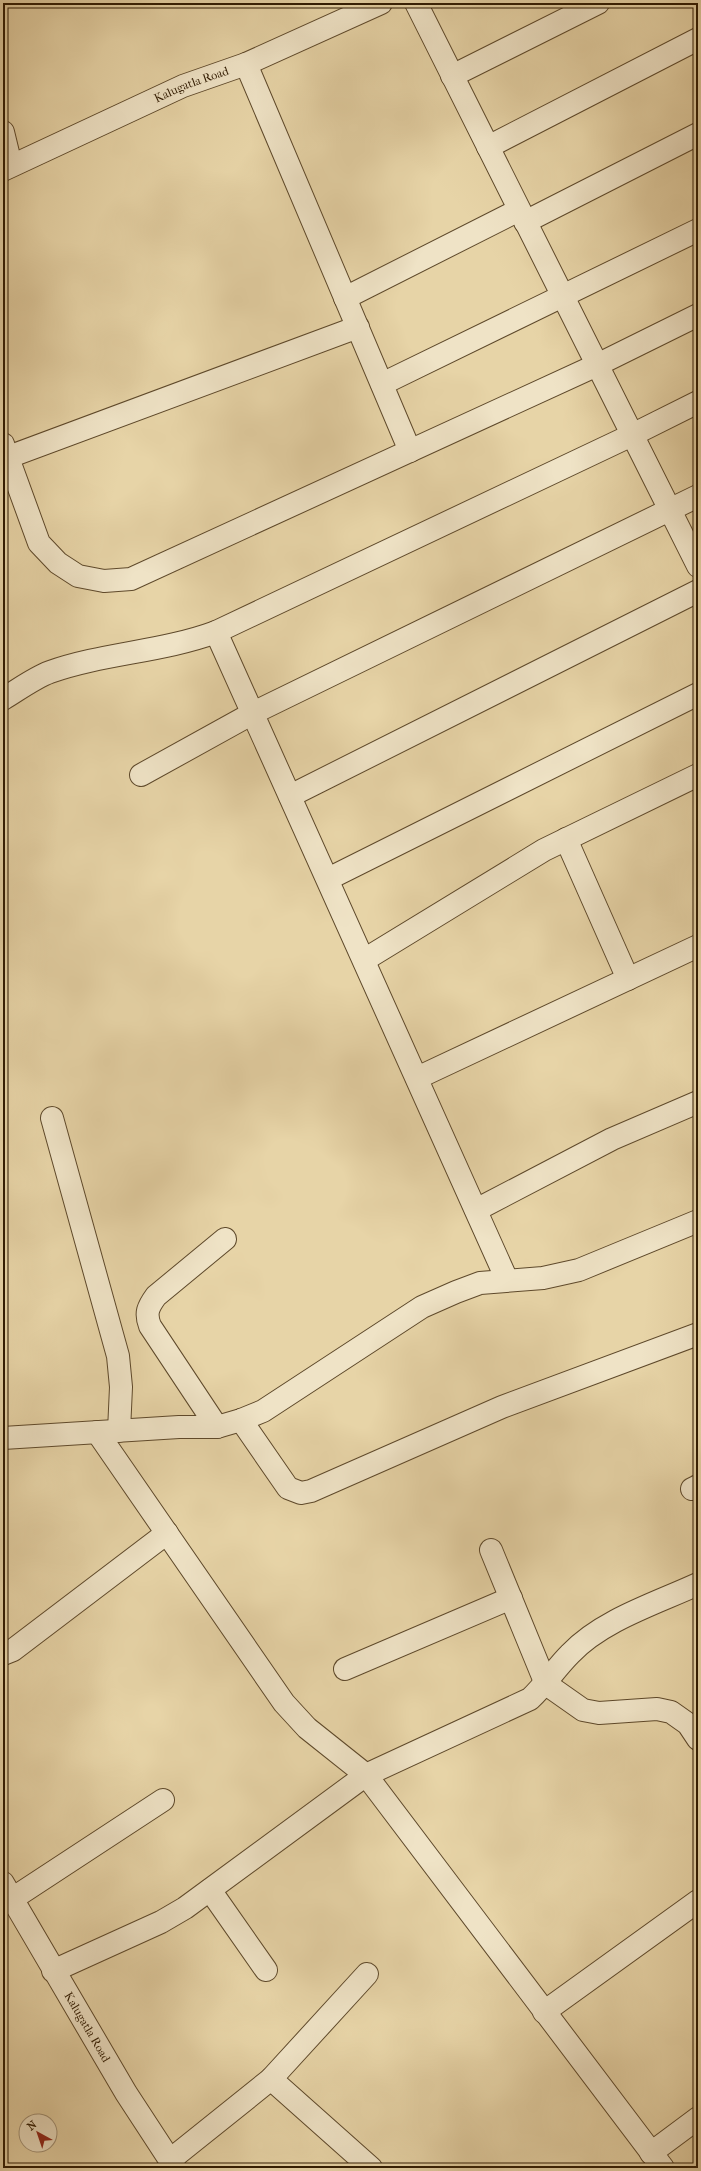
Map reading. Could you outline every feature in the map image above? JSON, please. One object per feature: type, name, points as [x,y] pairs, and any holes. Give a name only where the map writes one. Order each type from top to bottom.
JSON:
[{"type":"street","name":"Kalugatla Road","points":[[7,168],[183,86],[246,64],[381,3]]},
{"type":"street","points":[[416,3],[698,566]]},
{"type":"street","points":[[452,76],[598,3]]},
{"type":"street","points":[[488,147],[698,39]]},
{"type":"street","points":[[246,64],[410,451]]},
{"type":"street","points":[[3,132],[7,168]]},
{"type":"street","points":[[345,298],[698,134]]},
{"type":"street","points":[[382,384],[698,230]]},
{"type":"street","points":[[358,327],[5,453],[39,543],[58,563],[78,576],[104,581],[131,579],[597,365],[698,315]]},
{"type":"street","points":[[3,699],[49,672],[87,662],[188,642],[216,632],[632,435],[698,402]]},
{"type":"street","points":[[141,776],[253,712],[698,496]]},
{"type":"street","points":[[290,796],[698,591]]},
{"type":"street","points":[[216,632],[507,1280]]},
{"type":"street","points":[[328,879],[698,694]]},
{"type":"street","points":[[364,960],[507,871],[566,839],[698,775]]},
{"type":"street","points":[[566,839],[628,979]]},
{"type":"street","points":[[417,1078],[698,946]]},
{"type":"street","points":[[476,1210],[612,1139],[698,1102]]},
{"type":"street","points":[[52,1118],[118,1356],[120,1387],[108,1432],[167,1533],[284,1704],[307,1728],[366,1775],[657,2160],[698,2118]]},
{"type":"street","points":[[3,1438],[179,1427],[217,1428],[263,1411],[422,1307],[456,1292],[480,1283],[543,1278],[580,1270],[698,1221]]},
{"type":"street","points":[[217,1428],[150,1326],[146,1316],[148,1306],[156,1296],[225,1240]]},
{"type":"street","points":[[241,1420],[288,1488],[301,1493],[311,1492],[502,1407],[698,1334]]},
{"type":"street","points":[[3,1654],[13,1650],[167,1533]]},
{"type":"street","points":[[491,1550],[546,1684],[583,1710],[598,1713],[657,1709],[671,1712],[688,1724],[698,1739]]},
{"type":"street","points":[[53,1971],[161,1922],[185,1908],[366,1775],[530,1699],[546,1684],[570,1653],[602,1629],[698,1584]]},
{"type":"street","points":[[345,1668],[511,1598]]},
{"type":"street","points":[[8,1891],[163,1800]]},
{"type":"street","points":[[210,1890],[266,1970]]},
{"type":"street","name":"Kalugatla Road","points":[[8,1891],[53,1971],[126,2093],[172,2164]]},
{"type":"street","points":[[544,2012],[698,1901]]},
{"type":"street","points":[[172,2164],[271,2079],[367,1974]]},
{"type":"street","points":[[271,2079],[371,2168]]}]
